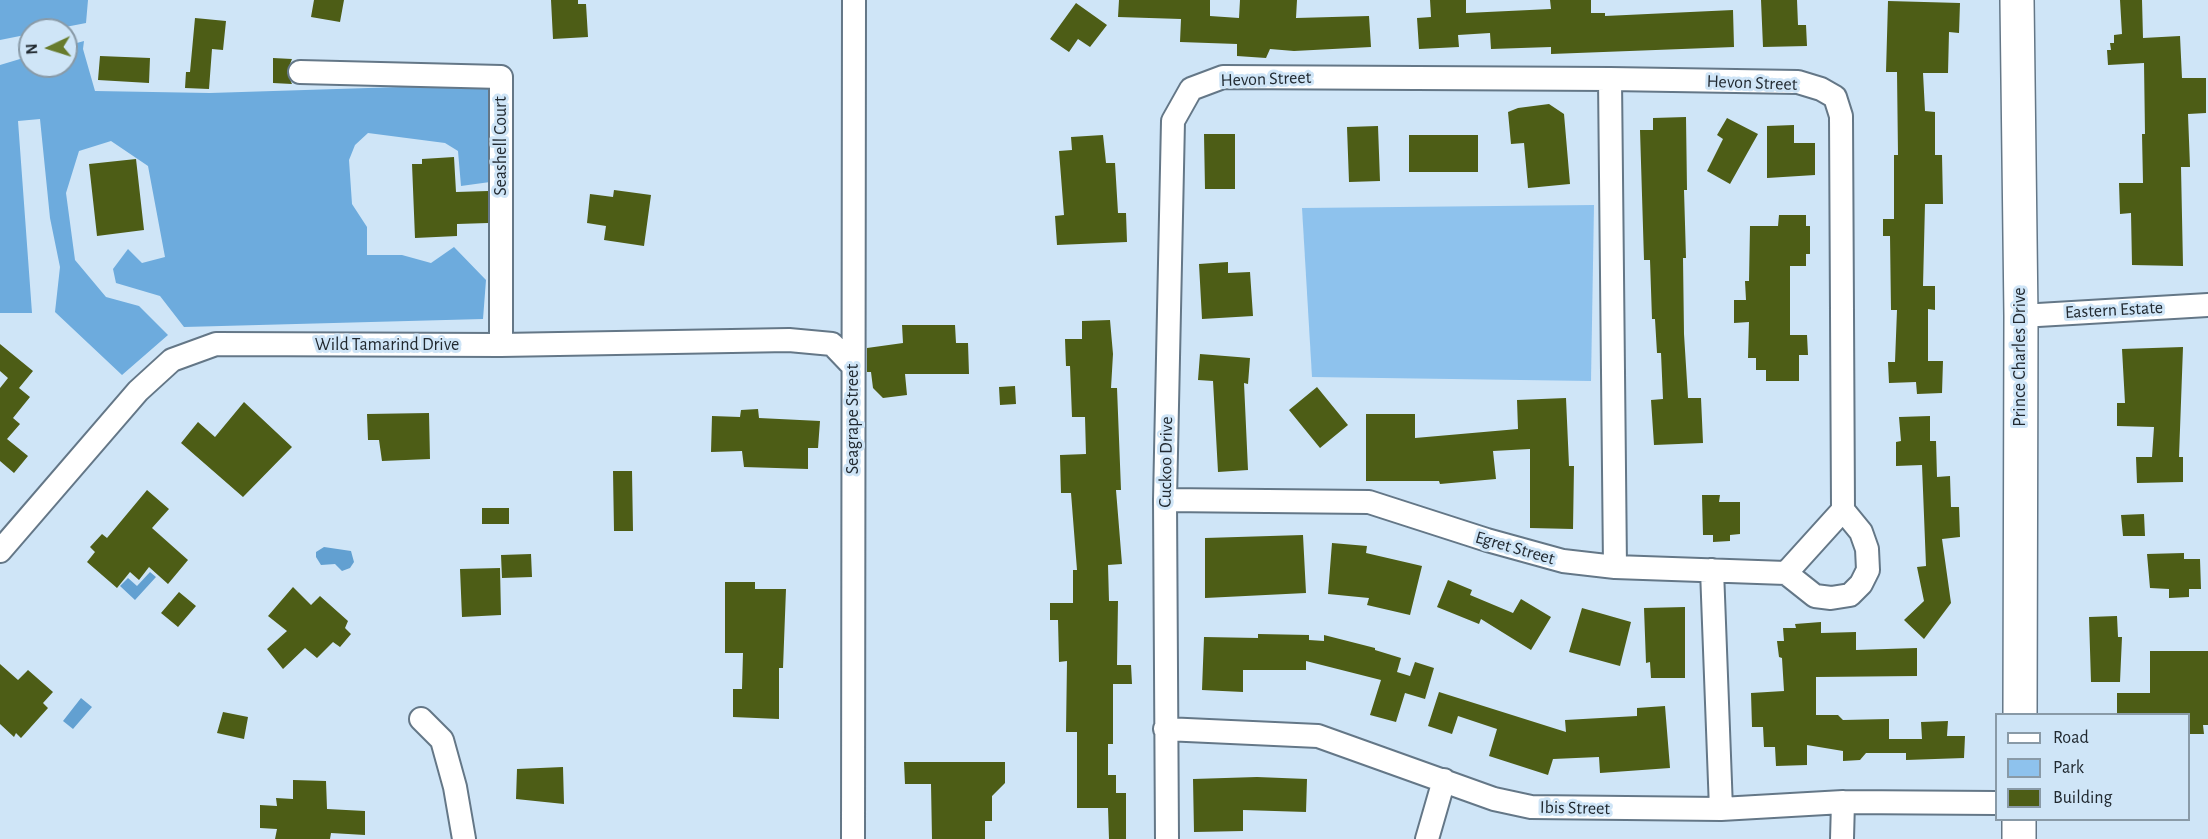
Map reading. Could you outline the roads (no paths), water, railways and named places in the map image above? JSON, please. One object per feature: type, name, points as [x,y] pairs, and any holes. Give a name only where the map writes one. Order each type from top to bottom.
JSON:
[{"type":"highway","name":"Prince Charles Drive","points":[[2017,0],[2021,316],[2020,713]]},
{"type":"highway","points":[[2019,821],[2019,839]]},
{"type":"street","name":"Seagrape Street","points":[[853,839],[854,0]]},
{"type":"street","name":"Seashell Court","points":[[300,72],[501,77],[501,345]]},
{"type":"street","name":"Hevon Street","points":[[1191,89],[1223,77],[1798,82],[1821,88],[1835,97],[1841,116],[1843,510]]},
{"type":"street","points":[[1610,80],[1616,567]]},
{"type":"street","name":"Cuckoo Drive","points":[[1167,839],[1165,500],[1173,121],[1191,89]]},
{"type":"street","name":"Eastern Estate","points":[[2021,316],[2208,305]]},
{"type":"street","name":"Wild Tamarind Drive","points":[[0,550],[138,391],[172,360],[216,344],[501,345],[789,340],[832,344],[853,366]]},
{"type":"street","name":"Egret Street","points":[[1165,500],[1369,502],[1487,540],[1563,561],[1616,567],[1786,573]]},
{"type":"street","points":[[1843,510],[1861,532],[1867,549],[1868,570],[1861,584],[1850,595],[1831,598],[1815,596],[1786,573],[1843,510]]},
{"type":"street","points":[[1712,570],[1721,809]]},
{"type":"street","points":[[421,719],[442,740],[455,788],[464,839]]},
{"type":"street","name":"Ibis Street","points":[[1165,729],[1318,736],[1494,799],[1531,807],[1721,809],[1843,802],[1995,803]]},
{"type":"street","points":[[1427,839],[1444,780]]},
{"type":"street","points":[[1842,839],[1843,802]]}]
